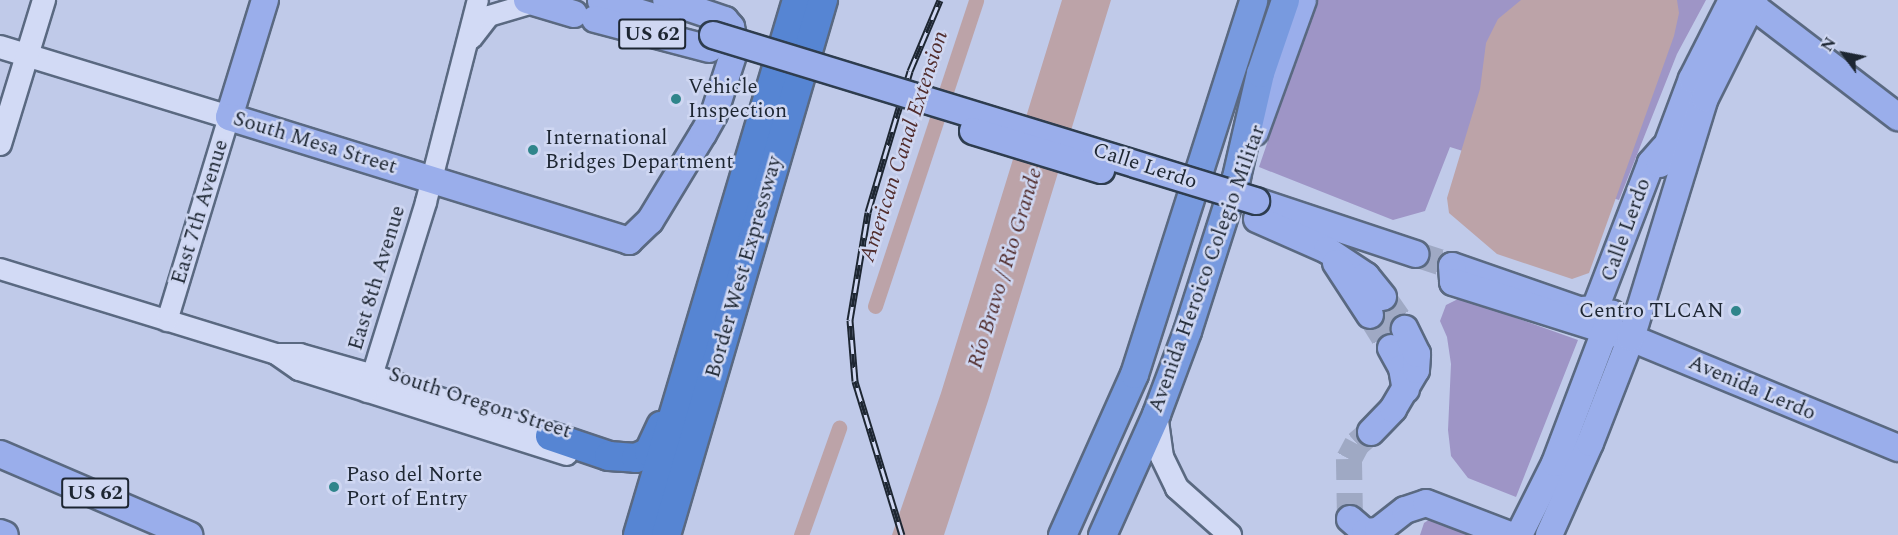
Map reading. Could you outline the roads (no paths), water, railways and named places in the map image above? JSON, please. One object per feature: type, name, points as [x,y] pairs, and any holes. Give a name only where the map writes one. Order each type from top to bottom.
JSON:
[{"type":"highway","points":[[550,435],[623,459],[649,452],[657,438],[740,162],[772,88],[797,0]]},
{"type":"highway","name":"Border West Expressway","points":[[666,535],[823,0]]},
{"type":"highway","name":"Avenida Heroico Colegio Militar","points":[[1062,535],[1134,374],[1253,0]]},
{"type":"highway","points":[[1236,177],[1260,73],[1285,0]]},
{"type":"highway","name":"Border West Expressway","points":[[638,535],[772,88]]},
{"type":"highway","name":"Avenida Heroico Colegio Militar","points":[[1102,535],[1156,414],[1236,177]]},
{"type":"highway","points":[[605,468],[633,481],[638,492],[627,535]]},
{"type":"main road","points":[[0,144],[44,0]]},
{"type":"main road","name":"East 7th Avenue","points":[[229,117],[265,0]]},
{"type":"main road","name":"South Mesa Street","points":[[0,47],[629,241],[650,221],[703,134],[714,114],[735,49],[731,27],[725,20],[666,0]]},
{"type":"main road","name":"Avenida Heroico Colegio Militar","points":[[1236,177],[1303,0]]},
{"type":"main road","name":"US 62","points":[[530,1],[590,11],[711,42],[1253,209]]},
{"type":"main road","points":[[1746,1],[1898,117]]},
{"type":"main road","points":[[1519,535],[1555,463],[1606,329],[1642,224],[1664,148],[1692,78],[1746,1]]},
{"type":"main road","points":[[1549,535],[1590,443],[1631,338],[1670,201],[1705,98],[1746,1]]},
{"type":"main road","name":"Calle Lerdo","points":[[1452,266],[1579,310],[1595,309],[1651,163],[1664,148]]},
{"type":"main road","points":[[1642,224],[1657,204],[1670,201]]},
{"type":"main road","points":[[1253,209],[1327,250],[1366,276],[1377,306]]},
{"type":"main road","points":[[1253,209],[1415,254]]},
{"type":"main road","name":"Avenida Lerdo","points":[[1452,266],[1451,277],[1458,285],[1631,338],[1898,448]]},
{"type":"main road","points":[[1371,432],[1406,390],[1416,370],[1417,354],[1398,339]]},
{"type":"main road","points":[[1156,414],[1162,457],[1177,488],[1230,535]]},
{"type":"main road","name":"US 62","points":[[0,454],[189,535]]},
{"type":"main road","points":[[1350,519],[1365,532],[1378,531],[1405,510],[1426,503],[1510,535]]},
{"type":"main road","points":[[0,533],[5,535]]},
{"type":"street","name":"East 8th Avenue","points":[[370,383],[471,40],[478,0]]},
{"type":"street","name":"East 8th Avenue","points":[[471,40],[489,16],[530,1]]},
{"type":"street","name":"East 7th Avenue","points":[[167,321],[229,117]]},
{"type":"street","name":"South Oregon Street","points":[[0,268],[276,354],[300,354],[370,383],[605,468]]},
{"type":"street","name":"South Oregon Street","points":[[370,383],[550,435]]},
{"type":"water","name":"Río Bravo / Rio Grande","points":[[1062,0],[1111,0],[988,401],[944,535],[892,535],[941,393]]},
{"type":"water","points":[[1521,0],[1677,0],[1679,13],[1674,36],[1589,273],[1572,279],[1497,254],[1449,213],[1447,198],[1480,89],[1486,43],[1498,19]]},
{"type":"waterway","name":"American Canal Extension","points":[[875,306],[976,0]]},
{"type":"waterway","points":[[801,535],[839,428]]},
{"type":"tunnel","points":[[1415,254],[1452,266]]},
{"type":"tunnel","points":[[1383,297],[1405,329]]},
{"type":"tunnel","points":[[1370,315],[1391,348]]},
{"type":"tunnel","points":[[1350,519],[1349,459],[1357,444],[1371,432]]},
{"type":"railway","points":[[902,535],[855,381],[850,320],[868,212],[910,71],[940,0]]},
{"type":"place","name":"Vehicle Inspection","points":[[676,99]]},
{"type":"place","name":"International Bridges Department","points":[[533,150]]},
{"type":"place","name":"Centro TLCAN","points":[[1736,311]]},
{"type":"place","name":"Paso del Norte Port of Entry","points":[[334,487]]}]
